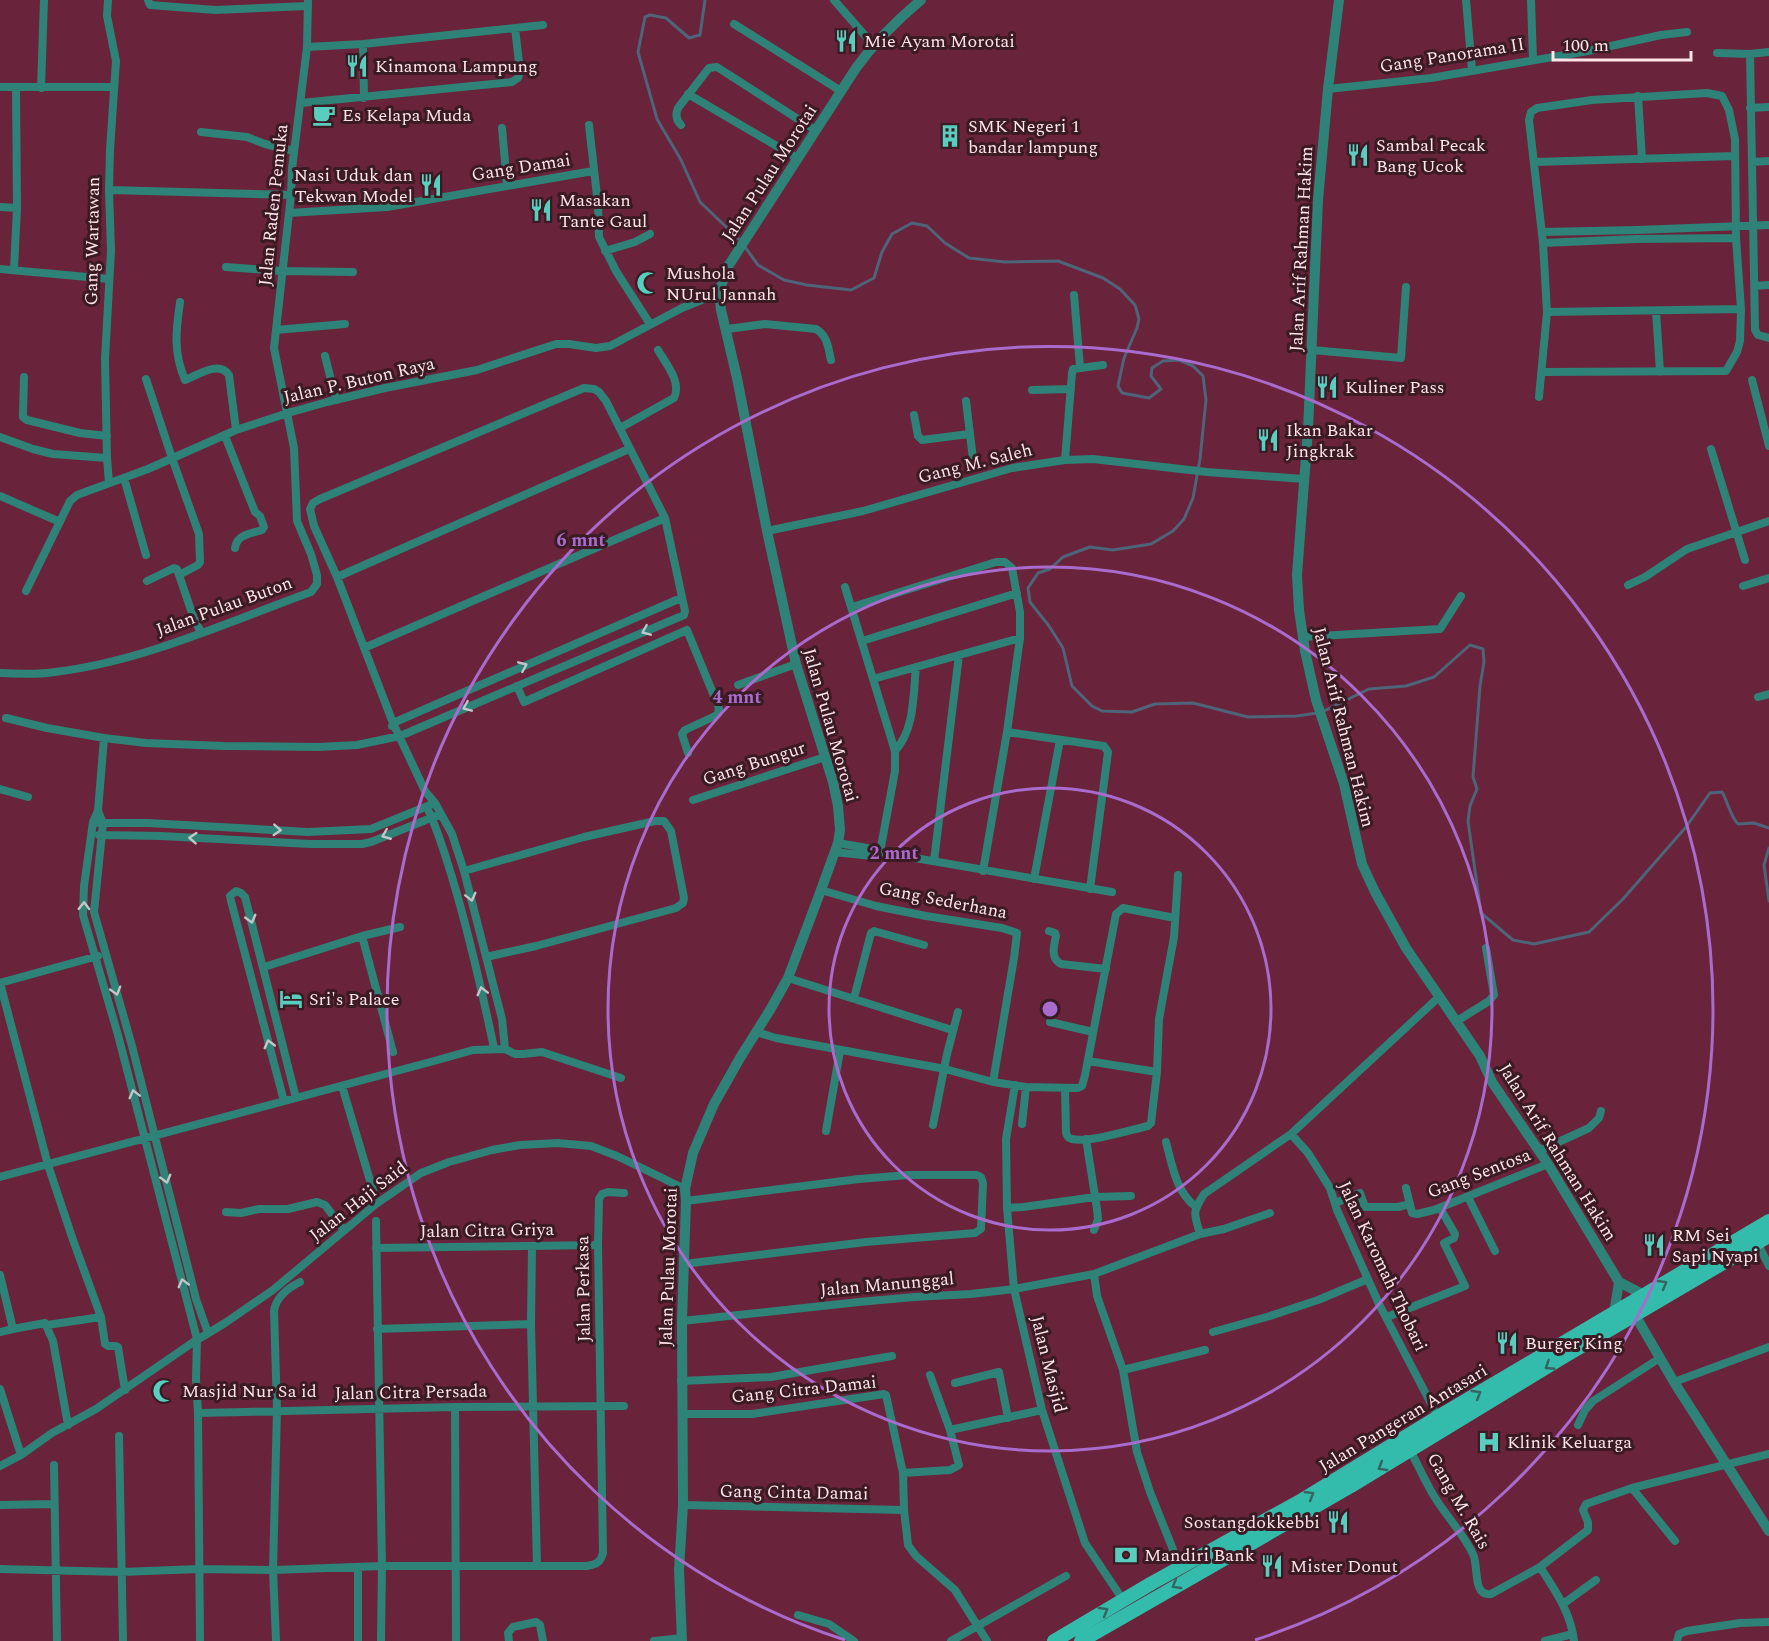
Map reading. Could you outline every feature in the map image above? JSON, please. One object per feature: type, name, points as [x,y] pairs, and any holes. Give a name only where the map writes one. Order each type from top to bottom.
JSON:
[{"type":"main road","name":"Jalan Pangeran Antasari","points":[[1081,1641],[1099,1636],[1438,1417],[1769,1221]]},
{"type":"main road","name":"Jalan Pangeran Antasari","points":[[1272,1524],[1410,1450],[1763,1239]]},
{"type":"main road","name":"Jalan Pangeran Antasari","points":[[1054,1641],[1180,1567],[1258,1533]]},
{"type":"street","points":[[41,88],[44,0]]},
{"type":"street","name":"Gang Wartawan","points":[[108,0],[108,22],[116,62],[110,190],[110,279],[105,359],[109,483]]},
{"type":"street","points":[[148,0],[150,5],[215,10],[308,3]]},
{"type":"street","points":[[834,0],[874,43]]},
{"type":"street","name":"Jalan Pulau Morotai","points":[[682,1639],[679,1570],[683,1505],[681,1382],[685,1189],[693,1153],[714,1104],[788,978],[821,890],[840,830],[833,782],[796,664],[719,293],[722,278],[736,254],[874,43],[903,14],[921,0]]},
{"type":"street","name":"Jalan Arif Rahman Hakim","points":[[1339,0],[1318,200],[1312,350],[1297,574],[1302,637],[1316,700],[1344,784],[1362,864],[1375,892],[1407,948],[1480,1056],[1492,1082],[1548,1164],[1619,1282]]},
{"type":"street","points":[[1466,0],[1472,70]]},
{"type":"street","points":[[1531,0],[1533,60]]},
{"type":"street","name":"Jalan Raden Pemuka","points":[[288,413],[275,356],[274,340],[307,47],[308,3]]},
{"type":"street","points":[[734,24],[841,91]]},
{"type":"street","points":[[307,47],[363,44],[543,25]]},
{"type":"street","points":[[301,104],[512,82],[518,78],[520,71],[515,28]]},
{"type":"street","name":"Gang Panorama II","points":[[1328,89],[1431,78],[1687,32]]},
{"type":"street","points":[[363,44],[364,98]]},
{"type":"street","points":[[1717,53],[1769,52]]},
{"type":"street","points":[[1542,372],[1726,371],[1737,352],[1740,341],[1741,309],[1736,238],[1745,227],[1752,162],[1750,54]]},
{"type":"street","points":[[681,125],[677,121],[676,113],[688,94],[709,69],[717,67],[815,130]]},
{"type":"street","points":[[1,87],[114,87]]},
{"type":"street","points":[[14,269],[17,208],[16,87]]},
{"type":"street","points":[[1539,397],[1547,312],[1542,232],[1529,117],[1533,110],[1566,103],[1638,96],[1707,93],[1722,96],[1733,126],[1745,227],[1755,286],[1755,330],[1758,335],[1769,338]]},
{"type":"street","points":[[688,94],[797,158]]},
{"type":"street","points":[[1638,96],[1642,159]]},
{"type":"street","points":[[1750,108],[1769,107]]},
{"type":"street","points":[[589,125],[593,171]]},
{"type":"street","points":[[502,128],[507,185]]},
{"type":"street","points":[[201,132],[247,137],[294,151]]},
{"type":"street","points":[[1534,162],[1736,156]]},
{"type":"street","points":[[1752,162],[1769,161]]},
{"type":"street","name":"Gang Damai","points":[[289,213],[387,207],[593,171],[598,205],[598,237],[650,324]]},
{"type":"street","points":[[110,190],[291,195]]},
{"type":"street","points":[[0,207],[17,208]]},
{"type":"street","points":[[1542,232],[1769,225]]},
{"type":"street","points":[[605,251],[635,242],[650,234]]},
{"type":"street","points":[[1543,243],[1736,238]]},
{"type":"street","points":[[226,267],[281,271],[353,272]]},
{"type":"street","points":[[0,269],[110,279]]},
{"type":"street","points":[[1755,286],[1769,285]]},
{"type":"street","points":[[1312,350],[1401,358],[1407,287]]},
{"type":"street","name":"Jalan P. Buton Raya","points":[[26,591],[70,501],[77,495],[148,469],[236,430],[288,413],[336,400],[477,370],[556,344],[602,348],[621,341],[694,302],[719,293]]},
{"type":"street","points":[[1074,295],[1080,367]]},
{"type":"street","points":[[180,302],[175,336],[180,368],[185,380],[214,368],[226,370],[229,375],[236,430]]},
{"type":"street","points":[[1547,312],[1741,309]]},
{"type":"street","points":[[1656,311],[1660,372]]},
{"type":"street","points":[[276,330],[345,324]]},
{"type":"street","points":[[727,329],[765,324],[816,329],[824,334],[831,360]]},
{"type":"street","points":[[620,428],[676,395],[676,382],[658,350]]},
{"type":"street","points":[[325,356],[336,400]]},
{"type":"street","points":[[1065,460],[1073,369],[1103,365]]},
{"type":"street","points":[[24,377],[23,417],[27,420],[80,433],[107,436]]},
{"type":"street","points":[[146,379],[199,534],[200,562],[179,575]]},
{"type":"street","points":[[1752,380],[1769,446]]},
{"type":"street","points":[[494,1048],[460,902],[431,817],[431,805],[393,723],[337,577],[311,517],[310,509],[313,504],[320,499],[584,388],[599,392],[620,428],[665,518],[687,630],[719,708],[715,716],[685,730],[682,734],[688,753]]},
{"type":"street","points":[[1032,390],[1071,389]]},
{"type":"street","points":[[966,401],[972,459]]},
{"type":"street","name":"Jalan Pulau Buton","points":[[0,674],[36,674],[84,667],[130,656],[311,592],[317,585],[317,575],[297,521],[294,448],[288,413]]},
{"type":"street","points":[[914,415],[918,436],[922,440],[969,434]]},
{"type":"street","points":[[225,435],[255,512],[260,516],[264,527],[262,530],[240,537],[235,548]]},
{"type":"street","points":[[0,436],[53,454],[107,458]]},
{"type":"street","points":[[337,577],[629,449]]},
{"type":"street","points":[[1711,449],[1745,560]]},
{"type":"street","name":"Gang M. Saleh","points":[[767,531],[863,511],[975,475],[1065,460],[1093,459],[1207,472],[1304,479]]},
{"type":"street","points":[[124,477],[146,555]]},
{"type":"street","points":[[0,496],[60,522]]},
{"type":"street","points":[[364,648],[665,518]]},
{"type":"street","points":[[1628,585],[1645,577],[1687,549],[1769,521]]},
{"type":"street","points":[[852,607],[998,562],[1005,562],[1012,568],[1020,612],[1020,638],[983,871]]},
{"type":"street","points":[[147,581],[174,568],[177,569],[194,619],[201,632]]},
{"type":"street","points":[[1743,586],[1769,578]]},
{"type":"street","points":[[845,587],[895,751],[895,771],[880,852]]},
{"type":"street","points":[[862,641],[1017,593]]},
{"type":"street","points":[[1302,637],[1440,629],[1461,596]]},
{"type":"street","points":[[387,738],[393,723],[681,598]]},
{"type":"street","points":[[6,718],[47,728],[146,743],[318,747],[357,745],[400,736],[684,615]]},
{"type":"street","points":[[517,686],[524,702],[687,630]]},
{"type":"street","points":[[873,679],[1020,638]]},
{"type":"street","points":[[934,861],[959,655]]},
{"type":"street","points":[[738,685],[796,664]]},
{"type":"street","points":[[895,751],[903,742],[909,727],[916,667]]},
{"type":"street","points":[[1758,697],[1769,694]]},
{"type":"street","points":[[1006,732],[1104,746],[1108,752],[1090,889]]},
{"type":"street","points":[[104,738],[98,811],[91,834],[84,886],[83,915],[118,1035],[195,1341],[200,1641]]},
{"type":"street","points":[[1034,879],[1060,740]]},
{"type":"street","name":"Gang Bungur","points":[[693,800],[825,757]]},
{"type":"street","points":[[0,789],[28,797]]},
{"type":"street","points":[[431,805],[441,814],[452,834],[464,871],[502,1019],[505,1049]]},
{"type":"street","points":[[93,822],[308,832],[370,829],[431,805]]},
{"type":"street","points":[[98,811],[103,823],[94,912],[132,1046],[196,1299],[208,1334]]},
{"type":"street","points":[[91,834],[310,844],[362,844],[441,814]]},
{"type":"street","points":[[464,871],[584,837],[655,821],[664,821],[671,831],[684,898],[681,906],[536,946],[486,957]]},
{"type":"street","points":[[836,847],[873,849],[983,871],[1112,892]]},
{"type":"street","points":[[1065,1088],[1066,1133],[1072,1139],[1114,1135],[1148,1126],[1151,1123],[1157,1072],[1159,1020],[1174,937],[1179,875]]},
{"type":"street","name":"Gang Sederhana","points":[[821,890],[876,906],[1002,928],[1017,933],[993,1082]]},
{"type":"street","points":[[284,1101],[231,901],[231,895],[236,891],[245,897],[296,1098]]},
{"type":"street","points":[[756,1032],[840,1051],[945,1069],[993,1082],[1026,1087],[1074,1089],[1082,1086],[1088,1061],[1116,914],[1123,908],[1175,918]]},
{"type":"street","points":[[264,967],[362,936],[400,927]]},
{"type":"street","points":[[1049,931],[1055,933],[1056,936],[1053,956],[1057,962],[1106,969]]},
{"type":"street","points":[[854,998],[872,933],[924,945]]},
{"type":"street","points":[[362,936],[393,1052]]},
{"type":"street","points":[[1457,1021],[1489,1001],[1494,995],[1486,948]]},
{"type":"street","points":[[105,953],[0,983],[48,1165],[100,1317],[105,1344],[118,1347],[125,1390]]},
{"type":"street","points":[[788,978],[952,1030]]},
{"type":"street","points":[[1200,1234],[1195,1219],[1196,1207],[1204,1194],[1291,1134],[1440,996]]},
{"type":"street","points":[[933,1125],[952,1030],[958,1012]]},
{"type":"street","points":[[1050,1022],[1093,1032]]},
{"type":"street","points":[[0,1177],[473,1050],[505,1049],[515,1054],[542,1052],[621,1078]]},
{"type":"street","points":[[826,1131],[840,1051]]},
{"type":"street","points":[[1088,1061],[1157,1072]]},
{"type":"street","name":"Jalan Masjid","points":[[1015,1085],[1006,1139],[1007,1208],[1014,1289],[1042,1410],[1085,1543],[1123,1600]]},
{"type":"street","points":[[342,1086],[374,1194]]},
{"type":"street","points":[[1022,1124],[1026,1087]]},
{"type":"street","points":[[1539,1151],[1590,1128],[1599,1118],[1601,1111]]},
{"type":"street","name":"Jalan Karomah Thobari","points":[[1291,1134],[1316,1164],[1330,1188],[1368,1279],[1438,1417]]},
{"type":"street","points":[[1086,1139],[1098,1219],[1094,1230]]},
{"type":"street","points":[[1166,1142],[1177,1183],[1188,1201],[1196,1207]]},
{"type":"street","name":"Jalan Haji Said","points":[[0,1466],[21,1455],[52,1432],[96,1409],[273,1290],[376,1204],[421,1173],[449,1162],[492,1150],[520,1145],[558,1143],[591,1146],[685,1189]]},
{"type":"street","name":"Gang Sentosa","points":[[1406,1188],[1412,1213],[1417,1214],[1440,1208],[1548,1164]]},
{"type":"street","points":[[684,1264],[866,1242],[975,1233],[981,1229],[983,1183],[981,1177],[977,1175],[908,1175],[686,1201]]},
{"type":"street","name":"Jalan Perkasa","points":[[537,1566],[587,1566],[596,1564],[603,1553],[599,1199],[602,1194],[608,1192],[624,1193]]},
{"type":"street","points":[[1335,1203],[1360,1193],[1365,1207],[1410,1204]]},
{"type":"street","points":[[1007,1208],[1023,1208],[1095,1197],[1131,1196]]},
{"type":"street","points":[[1468,1197],[1495,1251]]},
{"type":"street","points":[[226,1212],[288,1209],[317,1202],[325,1205],[344,1230]]},
{"type":"street","points":[[1387,1317],[1465,1286],[1444,1244],[1454,1238],[1455,1234],[1440,1208]]},
{"type":"street","name":"Jalan Manunggal","points":[[682,1321],[914,1296],[971,1294],[1014,1289],[1094,1274],[1200,1234],[1224,1229],[1270,1213]]},
{"type":"street","points":[[376,1221],[381,1641]]},
{"type":"street","points":[[1763,1239],[1769,1266]]},
{"type":"street","name":"Jalan Citra Griya","points":[[376,1248],[598,1245]]},
{"type":"street","points":[[0,1569],[121,1572],[379,1566],[537,1566],[535,1407],[531,1324],[532,1247]]},
{"type":"street","points":[[1094,1274],[1097,1296],[1123,1370],[1137,1452],[1150,1492],[1180,1567]]},
{"type":"street","points":[[0,1275],[13,1329]]},
{"type":"street","points":[[1213,1332],[1310,1304],[1368,1279]]},
{"type":"street","points":[[276,1641],[273,1570],[277,1410],[275,1306],[282,1294],[300,1282]]},
{"type":"street","points":[[1614,1313],[1619,1282],[1644,1295]]},
{"type":"street","points":[[1635,1315],[1726,1466],[1769,1531]]},
{"type":"street","points":[[0,1332],[100,1317]]},
{"type":"street","points":[[46,1324],[53,1341],[68,1425]]},
{"type":"street","points":[[376,1329],[531,1324]]},
{"type":"street","points":[[1674,1382],[1769,1347]]},
{"type":"street","points":[[1123,1370],[1205,1350]]},
{"type":"street","points":[[681,1382],[771,1377],[892,1356]]},
{"type":"street","points":[[1578,1425],[1585,1410],[1593,1401],[1660,1358]]},
{"type":"street","points":[[955,1383],[999,1372],[1008,1418]]},
{"type":"street","points":[[930,1375],[950,1430],[959,1465],[950,1470],[903,1473],[908,1545],[955,1590],[987,1641]]},
{"type":"street","points":[[0,1389],[21,1455]]},
{"type":"street","name":"Gang Citra Damai","points":[[683,1414],[752,1414],[884,1394],[903,1473]]},
{"type":"street","name":"Jalan Citra Persada","points":[[198,1413],[624,1406]]},
{"type":"street","points":[[455,1407],[456,1641]]},
{"type":"street","points":[[950,1430],[1042,1410]]},
{"type":"street","points":[[119,1436],[123,1641]]},
{"type":"street","name":"Gang M. Rais","points":[[1410,1450],[1434,1496],[1473,1555],[1477,1568],[1478,1586],[1481,1593],[1486,1595],[1540,1567],[1587,1530],[1588,1522],[1583,1510],[1586,1504],[1632,1488],[1769,1454]]},
{"type":"street","points":[[54,1465],[57,1641]]},
{"type":"street","points":[[1632,1488],[1675,1541]]},
{"type":"street","points":[[0,1505],[54,1504]]},
{"type":"street","name":"Gang Cinta Damai","points":[[683,1505],[904,1510]]},
{"type":"street","points":[[358,1641],[361,1567]]},
{"type":"street","points":[[1540,1567],[1559,1595],[1574,1637],[1545,1641]]},
{"type":"street","points":[[951,1641],[1066,1576]]},
{"type":"street","points":[[1563,1604],[1596,1580]]},
{"type":"street","points":[[798,1615],[829,1624],[854,1641]]},
{"type":"street","points":[[509,1641],[508,1633],[513,1627],[536,1622],[540,1625],[543,1641]]},
{"type":"street","points":[[1677,1641],[1679,1634],[1687,1631],[1740,1623],[1769,1622]]},
{"type":"street","points":[[654,1641],[682,1639]]},
{"type":"waterway","points":[[705,0],[700,35],[689,38],[666,18],[650,15],[645,17],[638,52],[657,119],[681,160],[700,202],[741,241]]},
{"type":"waterway","points":[[745,247],[758,265],[784,280],[851,290],[874,278],[882,252],[892,234],[912,223],[927,226],[945,243],[969,258],[1005,262],[1058,261],[1103,278],[1120,289],[1135,305],[1139,319],[1124,358],[1118,386],[1122,393],[1149,398],[1161,389],[1151,376],[1152,368],[1163,361],[1179,360],[1193,366],[1203,376],[1206,400],[1200,459],[1193,498],[1184,519],[1173,531],[1151,544],[1113,550],[1090,547],[1063,557],[1050,569],[1038,573],[1028,588],[1030,602],[1063,648],[1072,686],[1092,706],[1102,711],[1132,712],[1155,704],[1193,703],[1248,717],[1297,716],[1317,713]]},
{"type":"waterway","points":[[1324,711],[1369,689],[1406,686],[1434,677],[1470,645],[1483,649],[1484,662],[1473,777],[1477,789],[1470,806],[1468,821],[1481,913],[1513,940],[1534,944],[1589,932],[1623,899],[1686,827],[1710,793],[1722,792],[1738,824],[1754,823],[1769,828]]},
{"type":"waterway","points":[[1769,848],[1764,865],[1769,901]]},
{"type":"tunnel","points":[[973,459],[974,470]]},
{"type":"place","name":"Mie Ayam Morotai","points":[[846,41]]},
{"type":"place","name":"Kinamona Lampung","points":[[357,66]]},
{"type":"place","name":"Es Kelapa Muda","points":[[324,115]]},
{"type":"place","name":"SMK Negeri 1 bandar lampung","points":[[950,136]]},
{"type":"place","name":"Sambal Pecak Bang Ucok","points":[[1358,155]]},
{"type":"place","name":"Nasi Uduk dan Tekwan Model","points":[[431,185]]},
{"type":"place","name":"Masakan Tante Gaul","points":[[541,210]]},
{"type":"place","name":"Mushola NUrul Jannah","points":[[648,283]]},
{"type":"place","name":"Kuliner Pass","points":[[1327,387]]},
{"type":"place","name":"Ikan Bakar Jingkrak","points":[[1268,440]]},
{"type":"place","name":"Sri's Palace","points":[[291,999]]},
{"type":"place","name":"RM Sei Sapi Nyapi","points":[[1654,1245]]},
{"type":"place","name":"Burger King","points":[[1507,1343]]},
{"type":"place","name":"Masjid Nur Sa id","points":[[164,1391]]},
{"type":"place","name":"Klinik Keluarga","points":[[1489,1442]]},
{"type":"place","name":"Sostangdokkebbi","points":[[1338,1522]]},
{"type":"place","name":"Mandiri Bank","points":[[1126,1555]]},
{"type":"place","name":"Mister Donut","points":[[1272,1566]]}]
